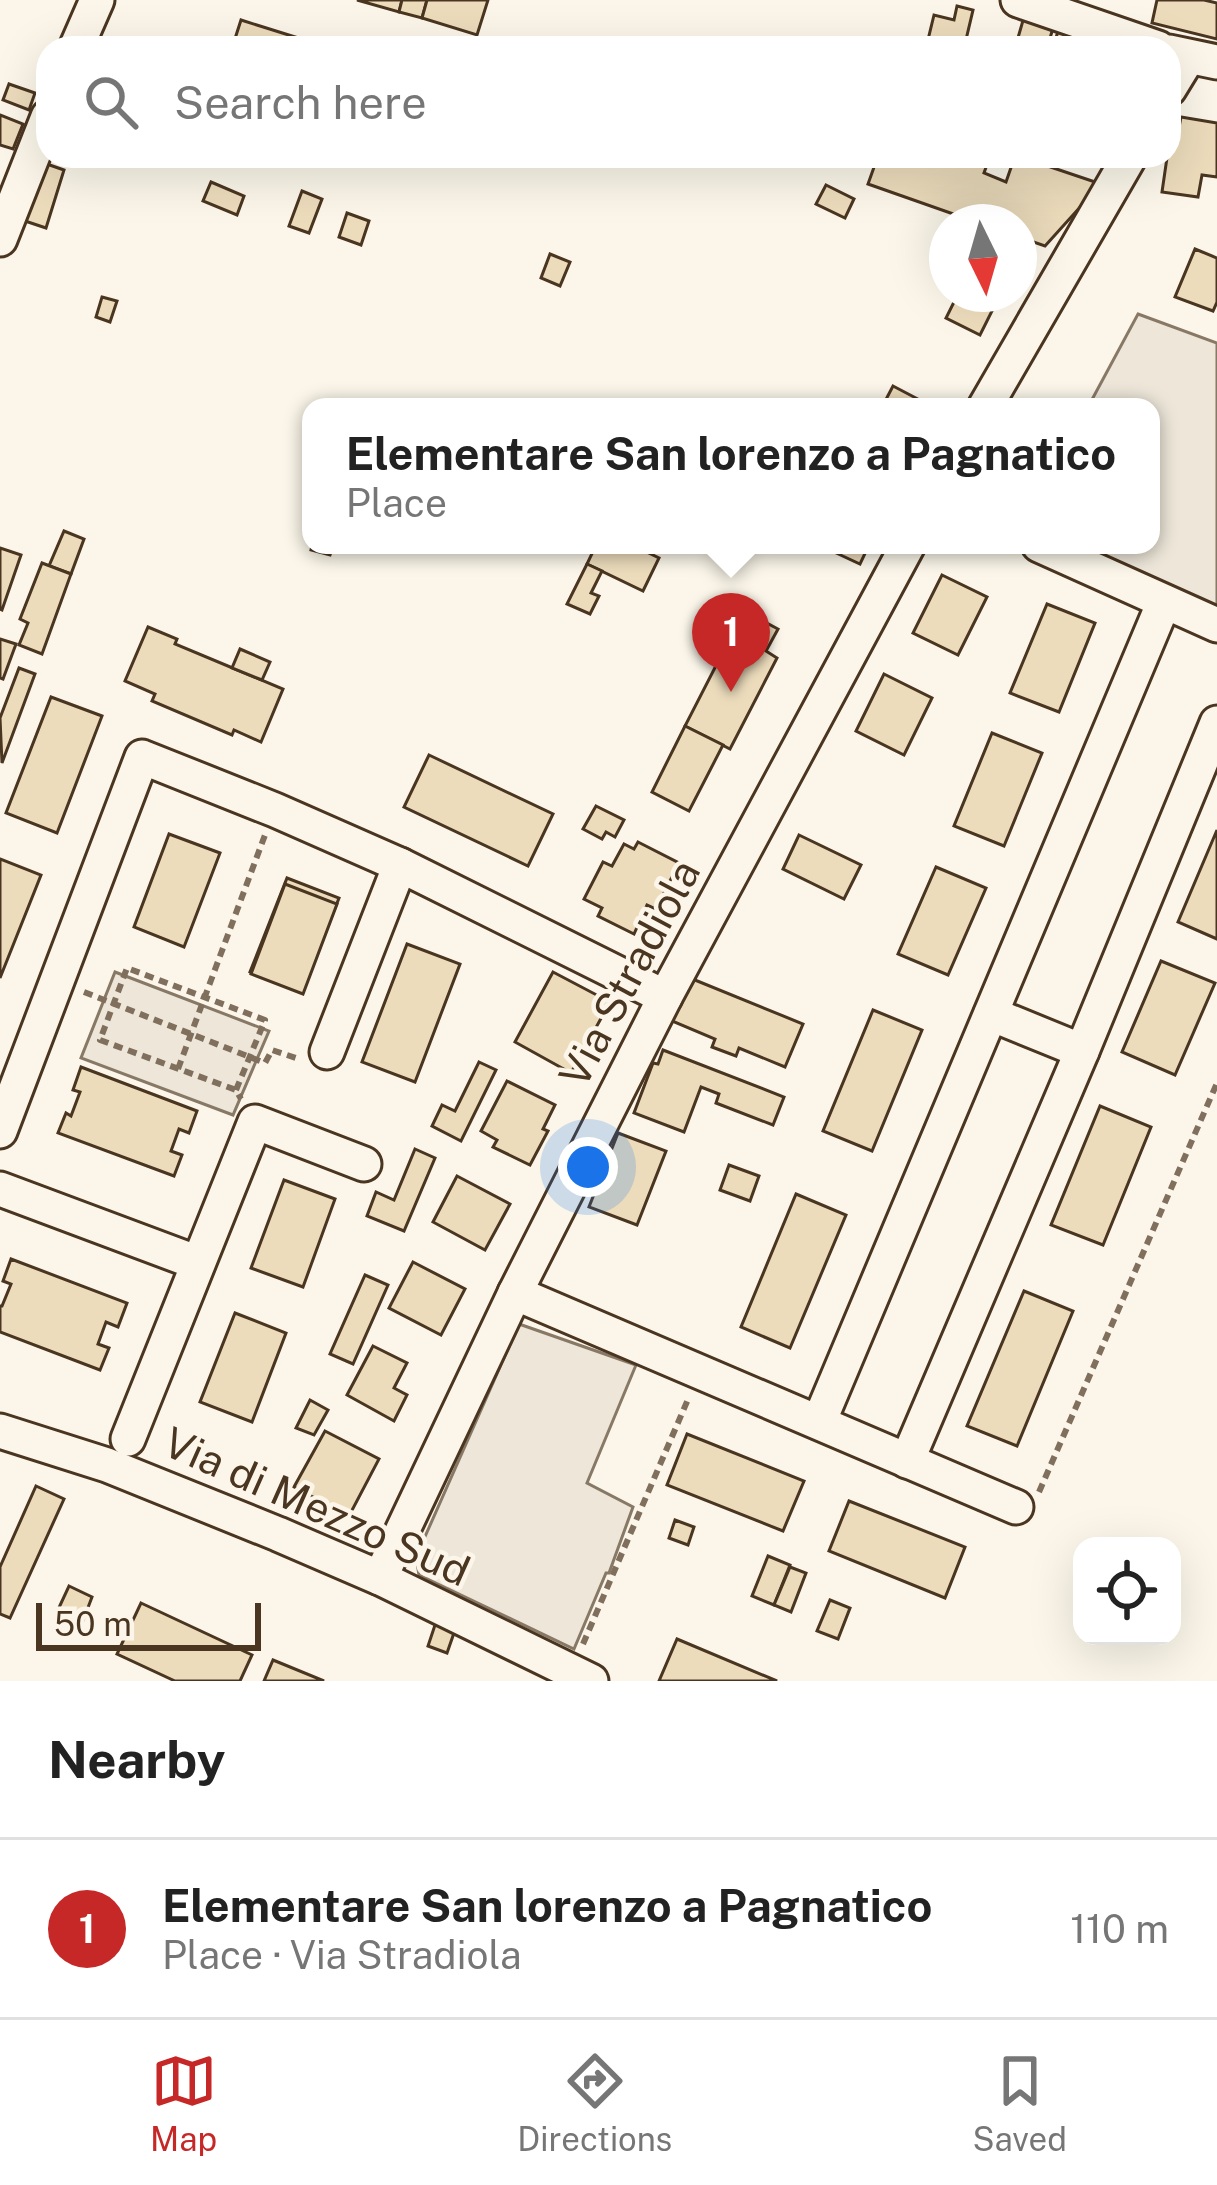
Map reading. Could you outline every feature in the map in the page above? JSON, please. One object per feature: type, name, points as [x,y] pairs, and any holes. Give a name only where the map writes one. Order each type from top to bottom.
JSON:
[{"type":"street","points":[[81,36],[97,0]]},
{"type":"street","points":[[1018,0],[1126,36]]},
{"type":"street","points":[[0,238],[36,148]]},
{"type":"street","points":[[990,398],[1123,168]]},
{"type":"street","name":"Via Stradiola","points":[[380,1578],[515,1293],[665,997],[903,554]]},
{"type":"street","points":[[1059,554],[1217,625]]},
{"type":"street","points":[[819,1422],[1164,602]]},
{"type":"street","points":[[907,1461],[1217,723]]},
{"type":"street","points":[[0,1132],[142,757],[400,865],[665,997]]},
{"type":"street","points":[[327,1052],[400,865]]},
{"type":"street","points":[[991,1015],[1082,1052]]},
{"type":"street","points":[[128,1439],[255,1122],[364,1164]]},
{"type":"street","points":[[0,1189],[198,1263]]},
{"type":"street","points":[[515,1293],[1016,1507]]},
{"type":"street","name":"Via di Mezzo Sud","points":[[0,1431],[107,1465],[380,1578],[581,1676]]},
{"type":"path","points":[[178,1070],[275,810]]},
{"type":"path","points":[[236,1090],[265,1020],[128,968],[100,1040],[236,1090],[255,1122]]},
{"type":"path","points":[[58,981],[265,1063],[272,1050],[321,1067],[327,1052]]},
{"type":"path","points":[[1016,1507],[1030,1513],[1217,1083]]},
{"type":"path","points":[[581,1676],[700,1372]]},
{"type":"shaded area","points":[[1138,314],[1217,343],[1217,620],[1067,554],[1160,554],[1160,398],[1093,398]]},
{"type":"shaded area","points":[[115,972],[269,1031],[233,1115],[81,1058]]},
{"type":"shaded area","points":[[519,1324],[636,1365],[587,1483],[633,1507],[574,1649],[419,1575],[416,1557]]},
{"type":"building","points":[[357,0],[402,0],[399,12]]},
{"type":"building","points":[[402,0],[427,0],[422,18],[399,12]]},
{"type":"building","points":[[427,0],[488,0],[477,35],[422,18]]},
{"type":"building","points":[[1157,0],[1217,3],[1217,39],[1152,23]]},
{"type":"building","points":[[957,6],[973,10],[967,36],[929,36],[934,15],[954,20]]},
{"type":"building","points":[[1024,17],[1054,25],[1051,36],[1018,36]]},
{"type":"building","points":[[241,20],[292,36],[236,36]]},
{"type":"building","points":[[9,84],[35,93],[29,110],[3,100]]},
{"type":"building","points":[[0,115],[23,124],[13,149],[0,145]]},
{"type":"building","points":[[1181,117],[1217,123],[1217,177],[1202,175],[1198,197],[1162,192],[1165,168],[1181,168]]},
{"type":"building","points":[[42,168],[64,170],[46,228],[25,221]]},
{"type":"building","points":[[874,168],[986,168],[984,173],[1006,182],[1011,168],[1054,168],[1101,184],[1045,246],[1037,243],[1037,204],[929,205],[868,184]]},
{"type":"building","points":[[211,182],[244,196],[237,215],[203,201]]},
{"type":"building","points":[[826,185],[854,199],[845,218],[816,204]]},
{"type":"building","points":[[302,191],[322,199],[309,233],[289,226]]},
{"type":"building","points":[[347,213],[369,221],[361,245],[339,237]]},
{"type":"building","points":[[1195,249],[1217,258],[1213,311],[1175,297]]},
{"type":"building","points":[[550,254],[570,262],[560,286],[541,278]]},
{"type":"building","points":[[102,297],[117,301],[110,322],[96,317]]},
{"type":"building","points":[[949,312],[992,312],[980,335],[946,318]]},
{"type":"building","points":[[893,386],[916,398],[887,398]]},
{"type":"building","points":[[64,531],[84,539],[71,574],[49,566]]},
{"type":"building","points":[[0,548],[21,555],[2,610],[0,609]]},
{"type":"building","points":[[592,554],[659,558],[643,591],[587,564]]},
{"type":"building","points":[[838,554],[865,554],[860,564]]},
{"type":"building","points":[[42,563],[71,574],[42,654],[19,645],[28,623],[20,619]]},
{"type":"building","points":[[587,564],[602,571],[591,593],[599,596],[590,614],[567,604]]},
{"type":"building","points":[[942,575],[987,597],[958,655],[913,633]]},
{"type":"building","points":[[1047,604],[1095,623],[1059,712],[1010,693]]},
{"type":"building","points":[[744,611],[778,629],[766,651],[777,658],[730,749],[685,726]]},
{"type":"building","points":[[148,627],[177,639],[175,644],[283,689],[261,742],[234,730],[232,735],[152,701],[155,694],[125,681]]},
{"type":"building","points":[[0,639],[16,644],[3,679],[0,678]]},
{"type":"building","points":[[240,649],[270,662],[262,680],[232,668]]},
{"type":"building","points":[[19,668],[35,674],[2,763],[0,718]]},
{"type":"building","points":[[884,674],[932,698],[904,755],[856,731]]},
{"type":"building","points":[[51,697],[102,716],[57,833],[6,813]]},
{"type":"building","points":[[685,726],[723,745],[689,811],[652,792]]},
{"type":"building","points":[[992,733],[1042,753],[1004,846],[954,826]]},
{"type":"building","points":[[429,755],[553,814],[528,866],[404,807]]},
{"type":"building","points":[[596,806],[624,820],[615,837],[606,832],[602,839],[583,829]]},
{"type":"building","points":[[1217,830],[1217,939],[1178,922]]},
{"type":"building","points":[[169,834],[220,853],[184,947],[134,927]]},
{"type":"building","points":[[799,835],[861,865],[844,899],[783,869]]},
{"type":"building","points":[[638,842],[679,863],[656,909],[647,905],[634,934],[598,916],[602,908],[584,899],[603,862],[612,866],[624,844],[634,849]]},
{"type":"building","points":[[0,859],[41,875],[0,978]]},
{"type":"building","points":[[936,867],[986,888],[948,975],[898,954]]},
{"type":"building","points":[[287,878],[339,898],[302,992],[250,972]]},
{"type":"building","points":[[285,884],[337,904],[303,994],[251,974]]},
{"type":"building","points":[[407,944],[460,964],[415,1082],[362,1062]]},
{"type":"building","points":[[1161,961],[1215,983],[1175,1075],[1122,1052]]},
{"type":"building","points":[[553,972],[610,1002],[571,1073],[515,1042]]},
{"type":"building","points":[[690,978],[803,1024],[785,1067],[739,1048],[736,1056],[712,1047],[715,1039],[672,1021]]},
{"type":"building","points":[[873,1010],[922,1030],[872,1151],[823,1131]]},
{"type":"building","points":[[663,1050],[784,1097],[773,1125],[716,1103],[719,1094],[701,1087],[684,1132],[634,1113],[653,1063],[658,1064]]},
{"type":"building","points":[[479,1062],[496,1070],[461,1141],[432,1126],[442,1105],[455,1111]]},
{"type":"building","points":[[81,1067],[197,1111],[189,1133],[179,1129],[171,1151],[182,1155],[174,1176],[58,1133],[80,1092],[73,1090]]},
{"type":"building","points":[[507,1081],[555,1105],[530,1165],[493,1147],[497,1140],[481,1131]]},
{"type":"building","points":[[1100,1106],[1151,1127],[1103,1245],[1051,1225]]},
{"type":"building","points":[[618,1133],[666,1151],[637,1225],[589,1207]]},
{"type":"building","points":[[415,1149],[435,1158],[404,1231],[367,1216],[376,1192],[394,1200]]},
{"type":"building","points":[[729,1165],[759,1176],[750,1201],[720,1190]]},
{"type":"building","points":[[457,1176],[510,1204],[485,1250],[433,1222]]},
{"type":"building","points":[[284,1180],[335,1199],[303,1287],[251,1268]]},
{"type":"building","points":[[796,1194],[846,1215],[790,1348],[741,1327]]},
{"type":"building","points":[[11,1259],[127,1303],[118,1327],[106,1322],[98,1344],[109,1348],[100,1370],[0,1332],[0,1306],[11,1284],[3,1281]]},
{"type":"building","points":[[413,1262],[465,1289],[441,1335],[389,1308]]},
{"type":"building","points":[[365,1275],[388,1285],[353,1364],[330,1354]]},
{"type":"building","points":[[1024,1291],[1073,1311],[1017,1446],[967,1426]]},
{"type":"building","points":[[235,1313],[286,1333],[252,1422],[200,1402]]},
{"type":"building","points":[[373,1346],[407,1363],[394,1388],[407,1395],[394,1421],[347,1395]]},
{"type":"building","points":[[310,1400],[328,1410],[314,1435],[296,1428]]},
{"type":"building","points":[[325,1431],[379,1459],[349,1516],[294,1487]]},
{"type":"building","points":[[687,1434],[804,1481],[783,1531],[667,1485]]},
{"type":"building","points":[[36,1486],[64,1499],[10,1618],[0,1614],[0,1567]]},
{"type":"building","points":[[849,1501],[965,1547],[945,1598],[829,1551]]},
{"type":"building","points":[[675,1520],[694,1527],[688,1545],[669,1538]]},
{"type":"building","points":[[768,1556],[790,1565],[774,1605],[752,1596]]},
{"type":"building","points":[[790,1567],[806,1573],[791,1612],[774,1605]]},
{"type":"building","points":[[69,1586],[92,1597],[81,1626],[56,1614]]},
{"type":"building","points":[[830,1600],[850,1608],[838,1639],[817,1631]]},
{"type":"building","points":[[141,1603],[252,1655],[240,1681],[175,1681],[117,1654]]},
{"type":"building","points":[[436,1622],[455,1630],[447,1653],[428,1646]]},
{"type":"building","points":[[677,1639],[777,1681],[659,1681]]},
{"type":"building","points":[[273,1660],[324,1681],[264,1681]]},
{"type":"place","name":"Elementare San lorenzo a Pagnatico","points":[[731,692]]}]
